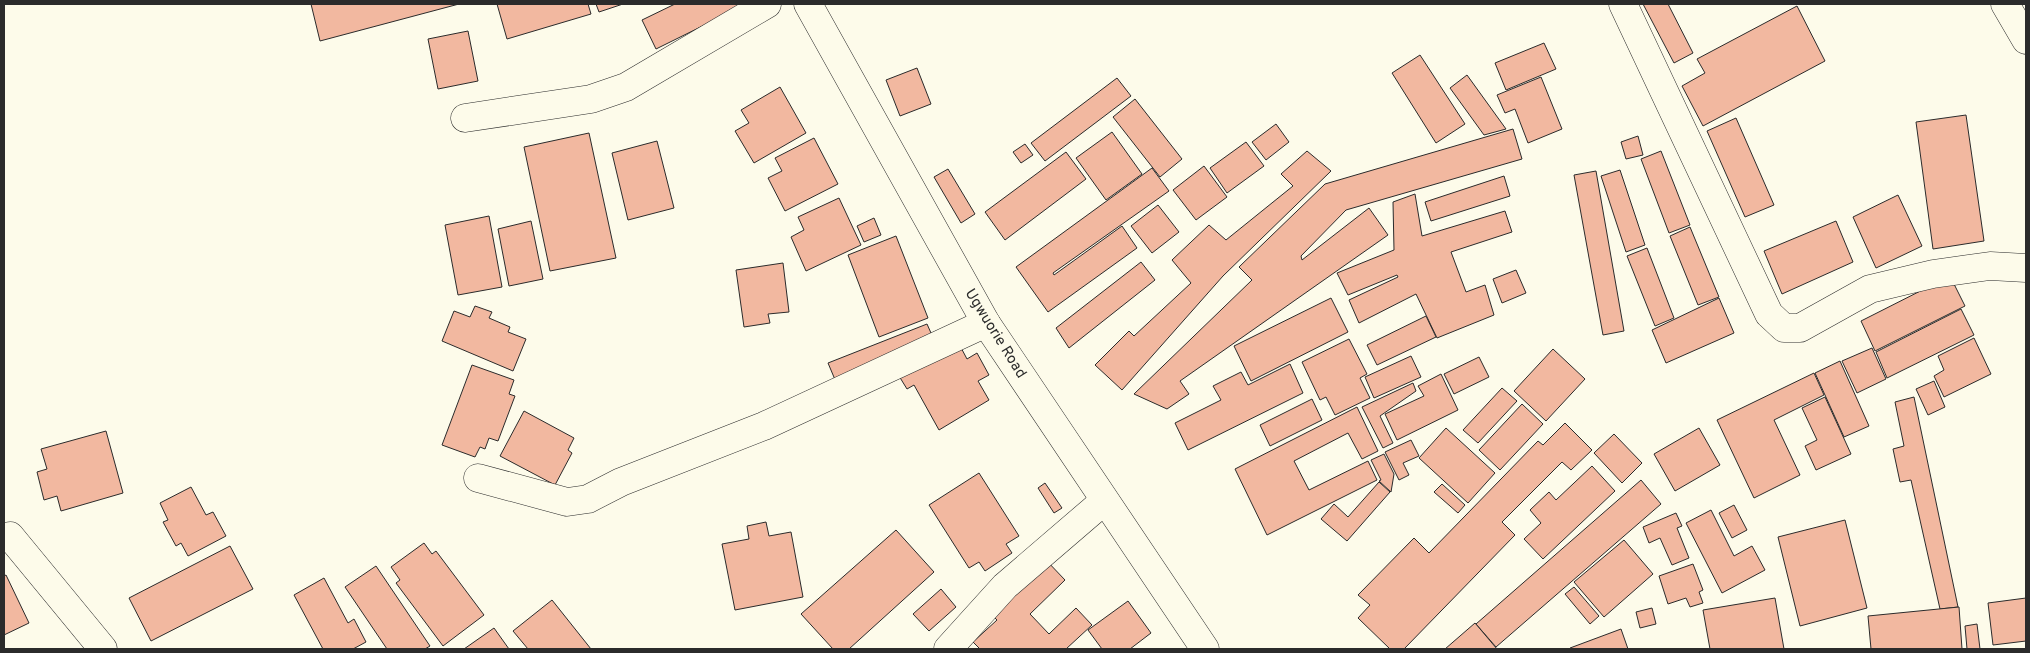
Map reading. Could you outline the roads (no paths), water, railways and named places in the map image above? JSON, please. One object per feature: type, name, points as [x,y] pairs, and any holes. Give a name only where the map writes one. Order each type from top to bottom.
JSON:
[{"type":"street","points":[[464,118],[591,99],[626,87],[767,4]]},
{"type":"street","name":"Ugwuorie Road","points":[[808,4],[986,323],[1205,649]]},
{"type":"street","points":[[1623,4],[1769,314],[1784,328],[1800,328],[1870,289],[1934,274],[1990,266],[2026,268]]},
{"type":"street","points":[[2005,4],[2026,40]]},
{"type":"street","points":[[478,478],[567,502],[588,499],[621,482],[764,426],[986,323]]},
{"type":"street","points":[[948,649],[1004,586],[1104,501]]},
{"type":"street","points":[[4,537],[10,536],[103,649]]}]
